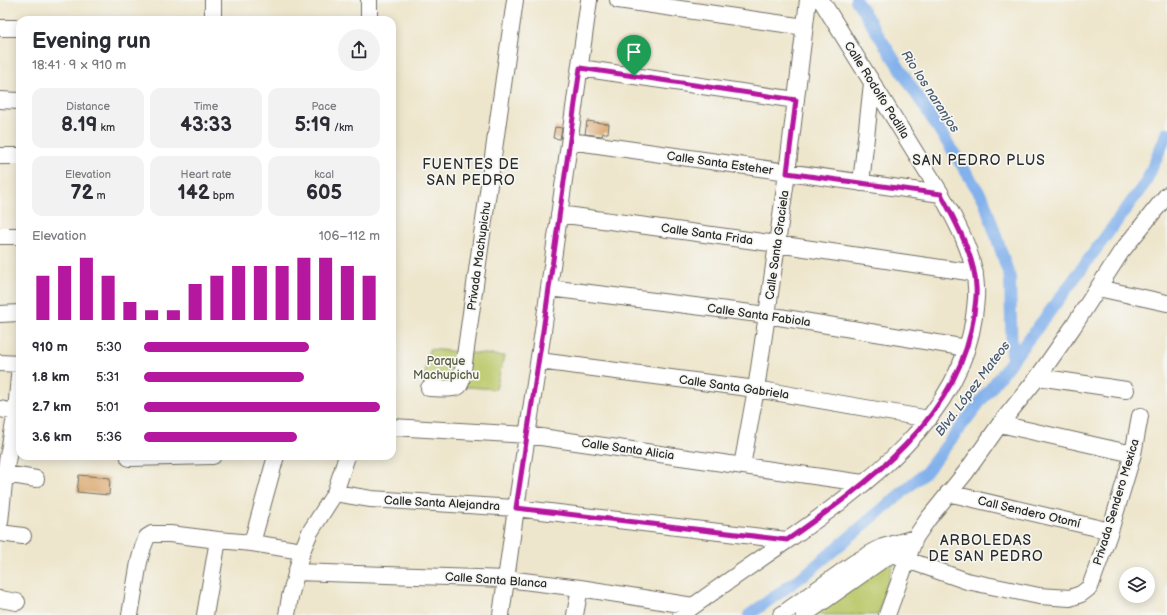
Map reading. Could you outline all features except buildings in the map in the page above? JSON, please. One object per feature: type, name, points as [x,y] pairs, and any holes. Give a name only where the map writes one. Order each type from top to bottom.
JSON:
[{"type":"street","points":[[213,0],[213,16]]},
{"type":"street","points":[[368,0],[369,16]]},
{"type":"street","name":"Privada Machupichu","points":[[429,388],[457,387],[460,384],[462,377],[515,0]]},
{"type":"street","points":[[501,615],[539,361],[589,0]]},
{"type":"street","points":[[618,0],[805,27]]},
{"type":"street","name":"Calle Santa Graciela","points":[[742,466],[768,315],[808,0]]},
{"type":"street","name":"Calle Rodolfo Padilla","points":[[687,611],[824,514],[902,449],[928,419],[953,381],[967,348],[972,327],[976,302],[975,273],[968,249],[959,227],[941,194],[821,0]]},
{"type":"street","points":[[0,28],[16,28]]},
{"type":"street","points":[[580,68],[796,100]]},
{"type":"street","points":[[861,183],[872,83]]},
{"type":"street","points":[[0,100],[16,100]]},
{"type":"street","name":"Calle Santa Esteher","points":[[570,141],[941,194]]},
{"type":"street","points":[[0,156],[16,156]]},
{"type":"street","points":[[887,615],[916,538],[928,519],[966,472],[1000,424],[1038,377],[1073,327],[1121,252],[1167,195]]},
{"type":"street","name":"Calle Santa Frida","points":[[559,214],[975,273]]},
{"type":"street","points":[[0,236],[16,236]]},
{"type":"street","name":"Calle Santa Fabiola","points":[[549,288],[768,315],[967,348]]},
{"type":"street","points":[[1098,288],[1167,303]]},
{"type":"street","points":[[0,314],[16,313]]},
{"type":"street","name":"Calle Santa Gabriela","points":[[539,361],[756,389],[928,419]]},
{"type":"street","points":[[0,363],[16,364]]},
{"type":"street","points":[[1038,377],[1126,390]]},
{"type":"street","points":[[0,409],[16,413]]},
{"type":"street","name":"Privada Sendero Mexica","points":[[907,560],[967,581],[1039,596],[1070,598],[1081,594],[1090,587],[1110,531],[1133,454],[1140,416]]},
{"type":"street","points":[[0,522],[2,473],[16,420]]},
{"type":"street","points":[[1000,424],[1133,454]]},
{"type":"street","name":"Calle Santa Alicia","points":[[396,427],[527,435],[863,483]]},
{"type":"street","points":[[252,543],[275,460]]},
{"type":"street","points":[[287,615],[302,551],[310,532],[335,493],[346,460]]},
{"type":"street","points":[[2,473],[36,479]]},
{"type":"street","name":"Calle Santa Alejandra","points":[[335,493],[371,499],[516,508],[787,540]]},
{"type":"street","name":"Call Sendero Otomí","points":[[948,494],[1110,531]]},
{"type":"street","points":[[0,533],[23,536]]},
{"type":"street","points":[[130,615],[143,547],[147,537],[152,534],[170,534],[252,543],[302,551]]},
{"type":"street","points":[[781,615],[854,563],[875,551],[883,547],[916,538]]},
{"type":"street","points":[[205,615],[218,540]]},
{"type":"street","points":[[804,615],[885,558],[891,555],[907,560]]},
{"type":"street","name":"Calle Santa Blanca","points":[[296,572],[507,578],[580,588],[687,611]]},
{"type":"street","points":[[575,615],[580,588]]},
{"type":"street","points":[[0,599],[18,602]]},
{"type":"green space","name":"Parque Machupichu","points":[[429,349],[504,356],[496,389],[423,384]]},
{"type":"green space","points":[[895,558],[878,615],[806,615]]},
{"type":"waterway","name":"Rio los naranjos","points":[[856,0],[984,200],[1010,278],[1012,361]]},
{"type":"waterway","name":"Blvd. López Mateos","points":[[749,615],[807,573],[926,472],[1048,314],[1146,182],[1167,133]]},
{"type":"district","name":"SAN PEDRO PLUS","points":[[979,160]]},
{"type":"district","name":"FUENTES DE SAN PEDRO","points":[[471,172]]},
{"type":"district","name":"ARBOLEDAS DE SAN PEDRO","points":[[986,548]]},
{"type":"route","points":[[580,68],[634,76],[796,100],[787,173],[941,194],[959,227],[968,249],[975,273],[976,287],[976,302],[972,327],[967,348],[959,369],[942,399],[928,419],[902,449],[886,464],[824,514],[787,540],[516,508],[543,331],[580,68]]}]
